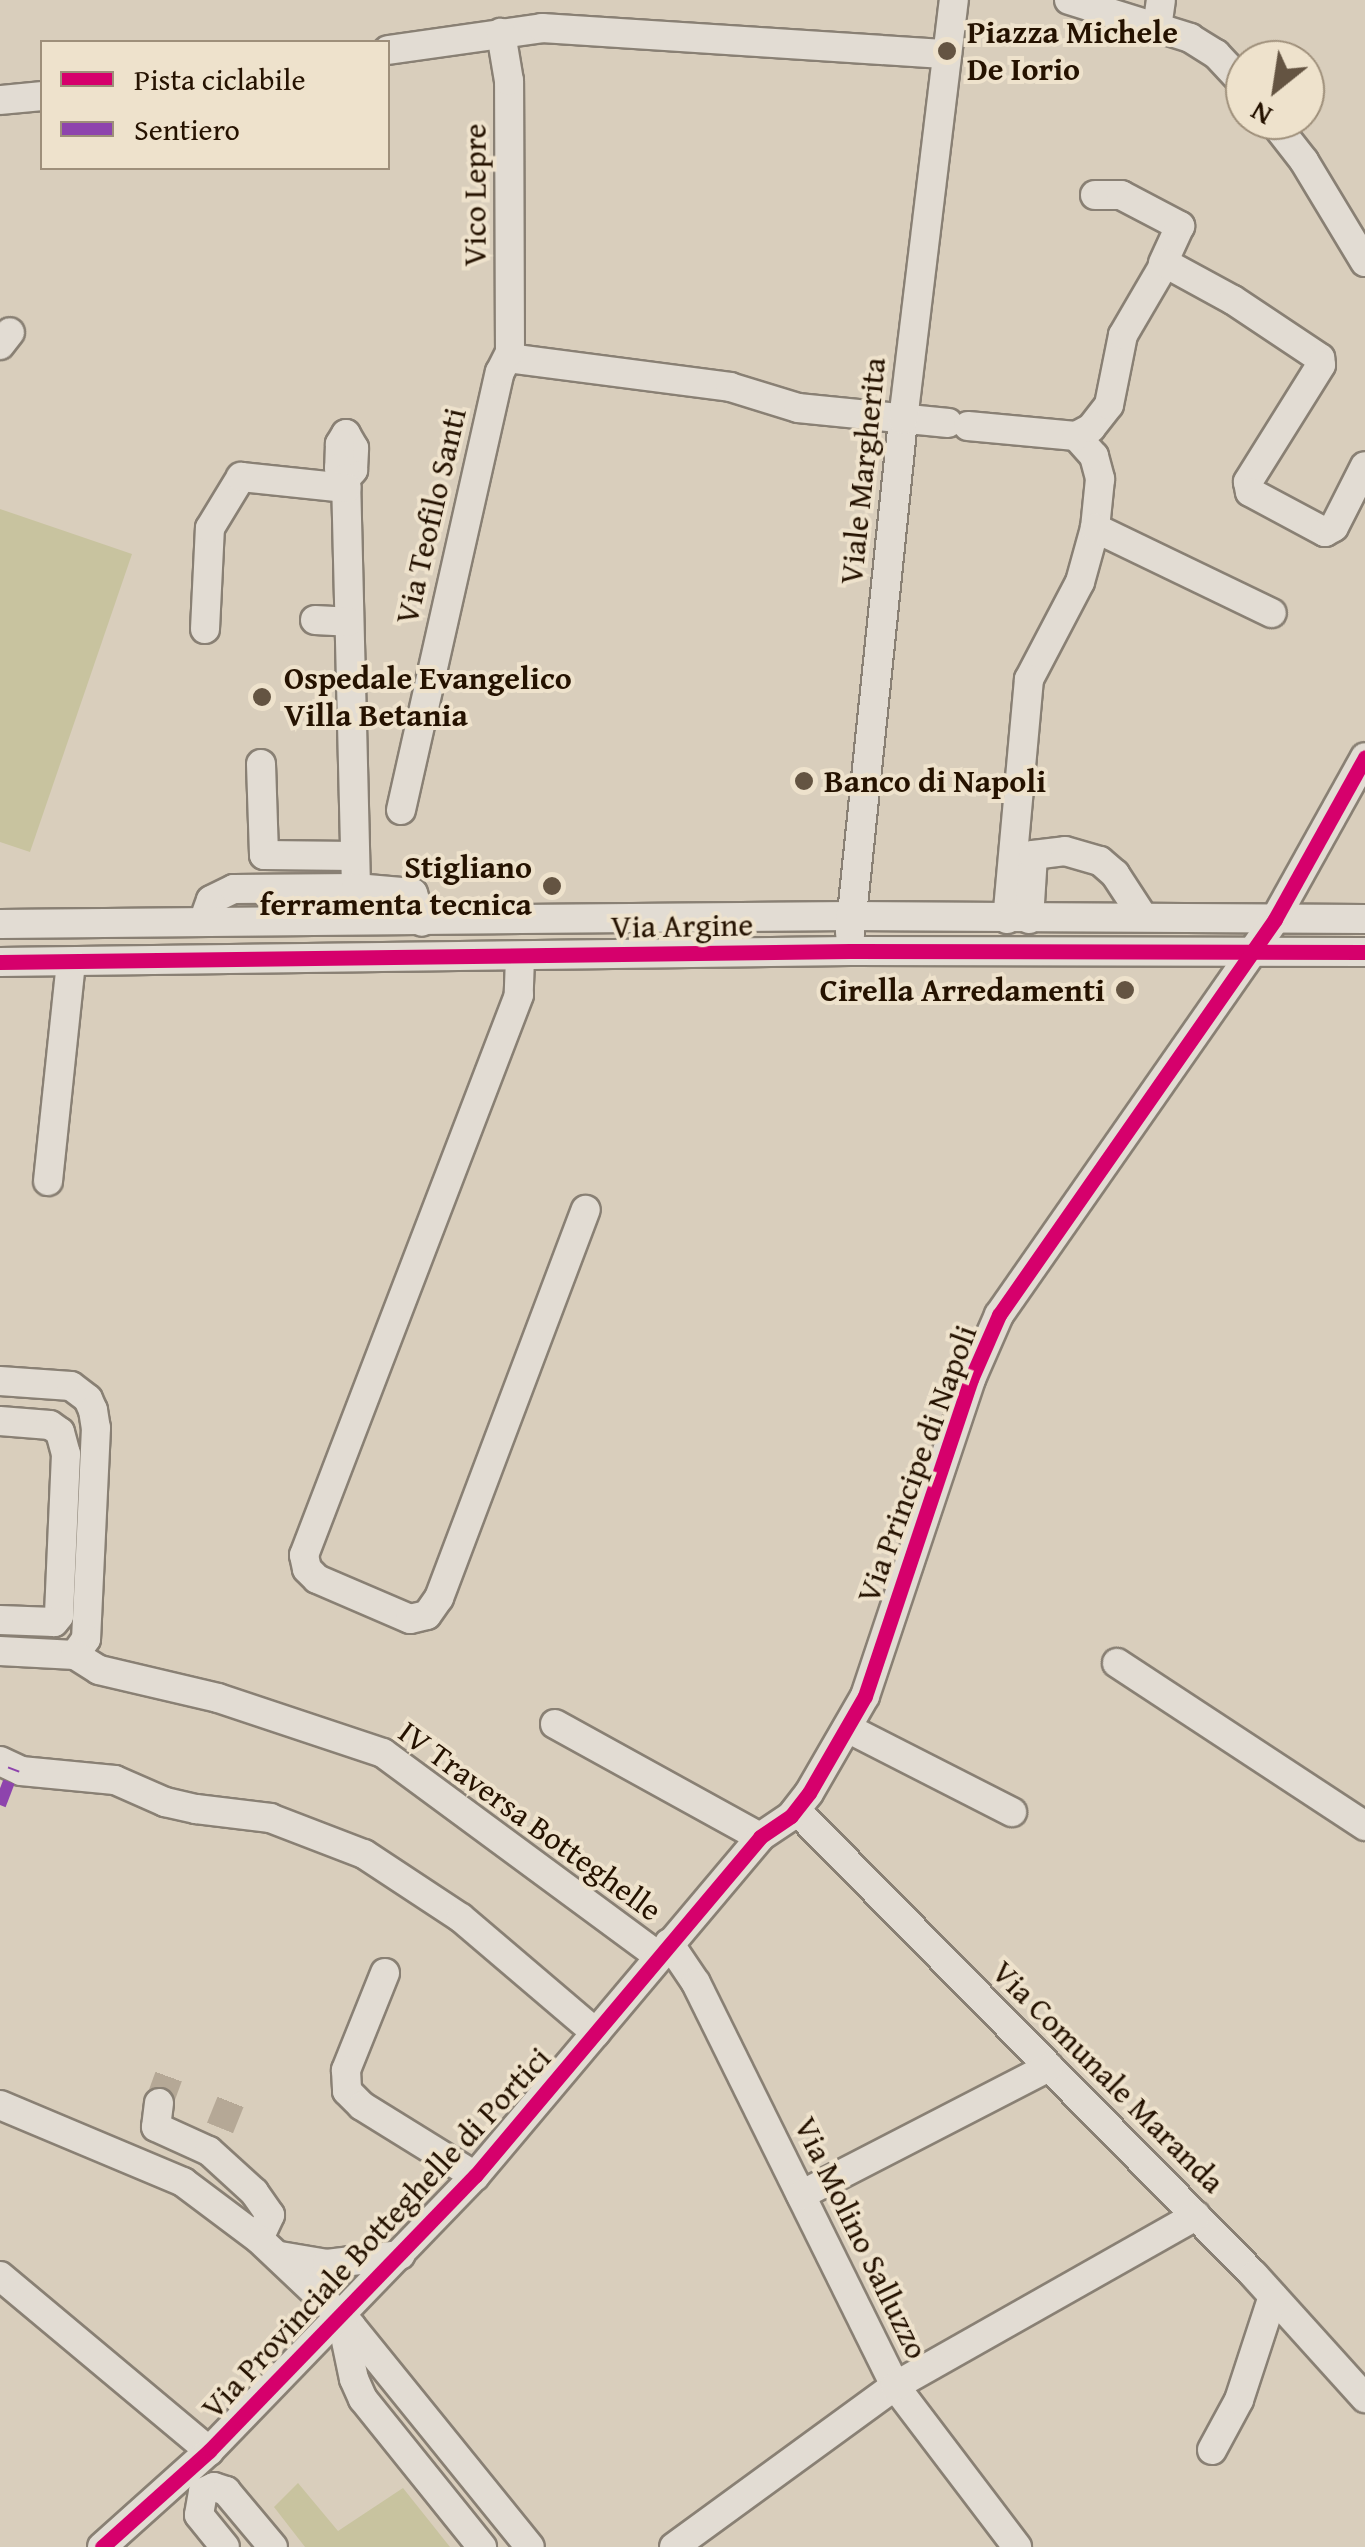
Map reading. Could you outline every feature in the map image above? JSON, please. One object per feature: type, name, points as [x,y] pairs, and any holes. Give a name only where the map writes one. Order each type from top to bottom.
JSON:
[{"type":"street","name":"Viale Margherita","points":[[850,951],[850,916],[903,420],[954,0]]},
{"type":"street","points":[[1069,0],[1159,14],[1225,66]]},
{"type":"street","points":[[390,50],[542,28],[656,32],[947,54]]},
{"type":"street","name":"Vico Lepre","points":[[502,33],[510,147],[508,358]]},
{"type":"street","points":[[0,100],[40,96]]},
{"type":"street","points":[[1288,140],[1365,262]]},
{"type":"street","points":[[508,358],[730,387],[798,408],[1076,436],[1091,428],[1109,405],[1123,336],[1164,264],[1180,226],[1121,195],[1095,195]]},
{"type":"street","points":[[1164,264],[1233,300],[1320,358],[1321,364],[1248,482],[1250,492],[1325,532],[1334,527],[1365,466]]},
{"type":"street","name":"Via Teofilo Santi","points":[[401,810],[500,372],[508,358]]},
{"type":"street","points":[[1018,919],[1029,679],[1080,582],[1096,528],[1100,479],[1094,456],[1076,436]]},
{"type":"street","points":[[205,628],[210,528],[241,476],[346,483],[356,888]]},
{"type":"street","points":[[1096,528],[1272,613]]},
{"type":"street","points":[[315,620],[348,622]]},
{"type":"street","points":[[1252,952],[1275,919],[1365,757]]},
{"type":"street","points":[[261,764],[264,855],[355,856]]},
{"type":"street","points":[[1018,919],[1033,855],[1065,851],[1100,862],[1115,874],[1143,916]]},
{"type":"street","points":[[203,922],[211,900],[234,889],[356,888],[413,893],[422,922]]},
{"type":"street","name":"Via Argine","points":[[0,924],[850,916],[1365,919]]},
{"type":"street","name":"Via Argine","points":[[0,962],[850,951],[1365,952]]},
{"type":"street","name":"Via Principe di Napoli","points":[[796,1810],[849,1729],[864,1696],[971,1379],[999,1315],[1252,952]]},
{"type":"street","points":[[520,957],[519,996],[304,1555],[306,1569],[317,1579],[410,1620],[426,1615],[440,1598],[586,1210]]},
{"type":"street","points":[[48,1181],[71,962]]},
{"type":"street","points":[[0,1381],[71,1386],[88,1399],[96,1428],[86,1639],[76,1655],[0,1651]]},
{"type":"street","points":[[0,1421],[42,1423],[57,1430],[63,1439],[60,1616],[54,1622],[0,1620]]},
{"type":"street","name":"IV Traversa Botteghelle","points":[[76,1655],[99,1670],[218,1698],[383,1753],[663,1950]]},
{"type":"street","points":[[1116,1662],[1365,1826]]},
{"type":"street","points":[[555,1724],[760,1837]]},
{"type":"street","points":[[849,1729],[1012,1812]]},
{"type":"street","points":[[0,1760],[20,1771],[115,1780],[165,1802],[196,1809],[270,1818],[364,1854],[461,1918],[596,2034]]},
{"type":"street","name":"Via Provinciale Botteghelle di Portici","points":[[102,2547],[194,2483],[208,2452],[475,2176],[760,1837],[796,1810]]},
{"type":"street","name":"Via Comunale Maranda","points":[[796,1810],[1196,2216],[1365,2398]]},
{"type":"street","name":"Via Molino Salluzzo","points":[[663,1950],[696,1982],[895,2386],[1017,2547]]},
{"type":"street","points":[[385,1973],[346,2070],[347,2090],[362,2106],[475,2176]]},
{"type":"street","points":[[801,2195],[1049,2066]]},
{"type":"street","points":[[159,2103],[156,2127],[214,2140],[270,2215],[270,2248]]},
{"type":"street","points":[[0,2104],[183,2182],[270,2248],[341,2316],[530,2547]]},
{"type":"street","points":[[674,2547],[895,2386],[1196,2216]]},
{"type":"street","points":[[270,2248],[327,2264],[400,2255]]},
{"type":"street","points":[[0,2276],[208,2452]]},
{"type":"street","points":[[1212,2450],[1239,2400],[1273,2296]]},
{"type":"street","points":[[341,2316],[354,2379],[363,2399],[482,2547]]},
{"type":"street","points":[[225,2547],[199,2515],[194,2483],[226,2491],[273,2547]]},
{"type":"shaded area","points":[[0,509],[132,554],[30,852],[0,842]]},
{"type":"shaded area","points":[[298,2483],[338,2531],[403,2488],[450,2547],[305,2547],[274,2507]]},
{"type":"tunnel","points":[[159,2103],[172,2068]]},
{"type":"tunnel","points":[[220,2128],[234,2093]]},
{"type":"marked path","points":[[0,1805],[14,1769]]},
{"type":"cycle path","points":[[102,2547],[209,2451],[475,2176],[760,1837],[791,1816],[809,1793],[865,1696],[971,1379],[999,1315],[1275,919],[1365,757]]},
{"type":"cycle path","points":[[0,962],[850,951],[1365,952]]},
{"type":"place","name":"Piazza Michele De Iorio","points":[[947,51]]},
{"type":"place","name":"Ospedale Evangelico Villa Betania","points":[[262,697]]},
{"type":"place","name":"Banco di Napoli","points":[[804,781]]},
{"type":"place","name":"Stigliano ferramenta tecnica","points":[[552,886]]},
{"type":"place","name":"Cirella Arredamenti","points":[[1125,990]]}]
